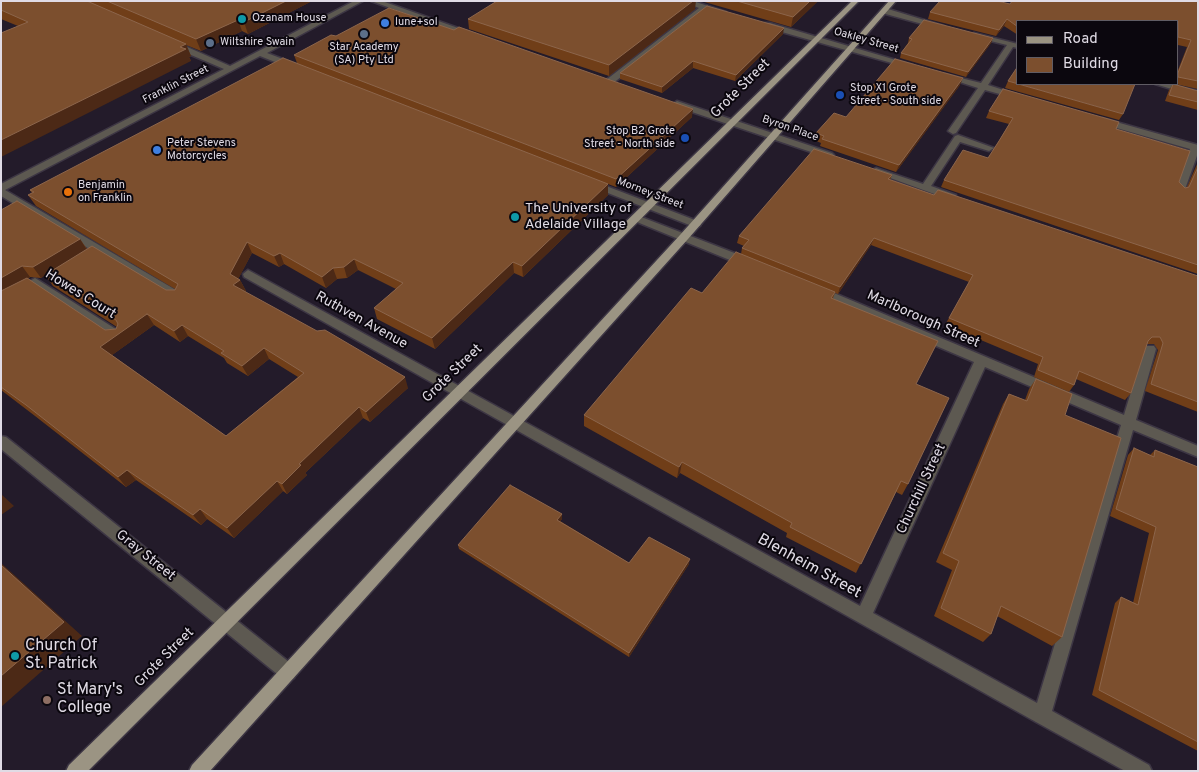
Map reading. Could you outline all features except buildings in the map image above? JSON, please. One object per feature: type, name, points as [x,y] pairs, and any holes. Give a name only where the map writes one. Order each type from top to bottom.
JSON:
[{"type":"main road","name":"Grote Street","points":[[75,771],[856,1]]},
{"type":"main road","points":[[198,771],[696,224],[893,1]]},
{"type":"street","name":"Franklin Street","points":[[2,187],[360,1]]},
{"type":"street","points":[[374,1],[482,38]]},
{"type":"street","points":[[684,1],[731,15]]},
{"type":"street","points":[[609,82],[705,7]]},
{"type":"street","points":[[885,11],[948,28]]},
{"type":"street","name":"Oakley Street","points":[[758,22],[916,67]]},
{"type":"street","points":[[953,131],[983,86],[1014,45],[966,33]]},
{"type":"street","points":[[163,40],[231,69]]},
{"type":"street","points":[[260,53],[305,70]]},
{"type":"street","points":[[935,73],[1029,100]]},
{"type":"street","points":[[600,78],[619,85]]},
{"type":"street","points":[[1163,85],[1198,94]]},
{"type":"street","name":"Byron Place","points":[[665,100],[840,159]]},
{"type":"street","points":[[1093,118],[1196,148],[1181,190]]},
{"type":"street","points":[[925,188],[958,138],[990,148]]},
{"type":"street","points":[[868,168],[962,200]]},
{"type":"street","name":"Morney Street","points":[[586,181],[696,224]]},
{"type":"street","points":[[2,187],[95,252],[178,296]]},
{"type":"street","points":[[636,218],[759,267]]},
{"type":"street","name":"Ruthven Avenue","points":[[248,274],[459,393]]},
{"type":"street","name":"Howes Court","points":[[1,302],[34,282],[44,283],[118,336]]},
{"type":"street","name":"Marlborough Street","points":[[803,285],[946,344],[981,362],[1198,452]]},
{"type":"street","points":[[1042,716],[1150,349]]},
{"type":"street","name":"Churchill Street","points":[[863,618],[981,362]]},
{"type":"street","name":"Blenheim Street","points":[[459,393],[863,618],[1143,771]]},
{"type":"street","name":"Gray Street","points":[[1,440],[288,672]]},
{"type":"place","name":"Ozanam House","points":[[242,19]]},
{"type":"place","name":"lune+sol","points":[[385,23]]},
{"type":"place","name":"Star Academy (SA) Pty Ltd","points":[[364,34]]},
{"type":"place","name":"Wiltshire Swain","points":[[210,43]]},
{"type":"place","name":"Stop X1 Grote Street - South side","points":[[840,95]]},
{"type":"place","name":"Stop B2 Grote Street - North side","points":[[685,138]]},
{"type":"place","name":"Peter Stevens Motorcycles","points":[[157,150]]},
{"type":"place","name":"Benjamin on Franklin","points":[[68,192]]},
{"type":"place","name":"The University of Adelaide Village","points":[[515,217]]},
{"type":"place","name":"Church Of St. Patrick","points":[[15,656]]},
{"type":"place","name":"St Mary's College","points":[[47,700]]}]
